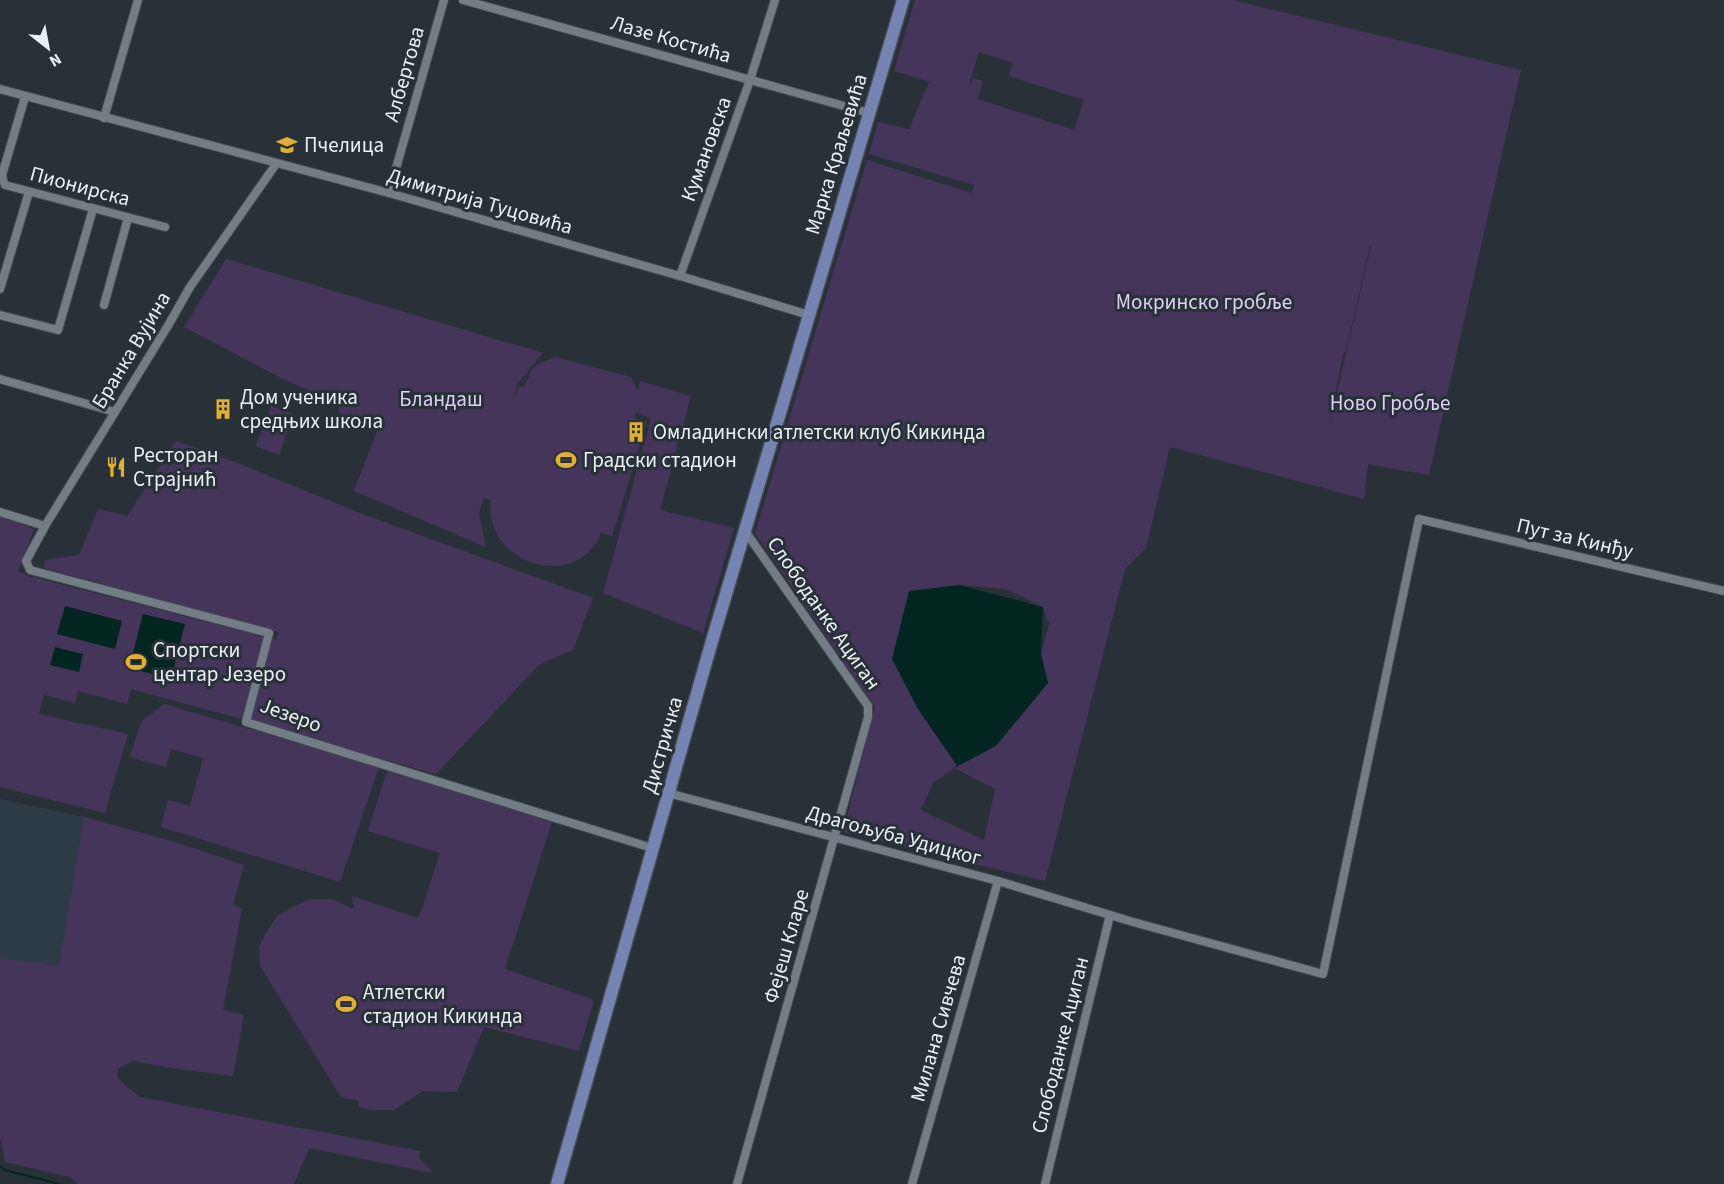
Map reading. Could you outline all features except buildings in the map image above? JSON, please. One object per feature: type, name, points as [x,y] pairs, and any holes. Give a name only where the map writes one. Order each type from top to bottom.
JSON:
[{"type":"main road","name":"Марка Краљевића","points":[[808,317],[903,0]]},
{"type":"main road","name":"Дистричка","points":[[557,1184],[652,848],[808,317]]},
{"type":"street","points":[[104,118],[138,0]]},
{"type":"street","name":"Албертова","points":[[389,193],[444,0]]},
{"type":"street","name":"Лазе Костића","points":[[463,0],[868,113]]},
{"type":"street","name":"Кумановска","points":[[680,276],[750,80],[775,0]]},
{"type":"street","name":"Димитрија Туцовића","points":[[0,89],[389,193],[680,276],[808,317]]},
{"type":"street","name":"Пионирска","points":[[25,96],[2,175],[5,185],[165,227]]},
{"type":"street","name":"Бранка Вујина","points":[[27,561],[45,526],[190,287],[276,164]]},
{"type":"street","points":[[0,290],[29,192]]},
{"type":"street","points":[[0,315],[58,330],[93,209]]},
{"type":"street","points":[[104,305],[128,218]]},
{"type":"street","points":[[0,379],[115,412]]},
{"type":"street","points":[[0,512],[45,526]]},
{"type":"street","name":"Пут за Кинђу","points":[[1419,519],[1724,591]]},
{"type":"street","name":"Драгољуба Удицког","points":[[668,794],[998,881],[1110,915],[1323,974],[1419,519]]},
{"type":"street","name":"Слободанке Ациган","points":[[745,531],[868,706],[868,717]]},
{"type":"street","name":"Језеро","points":[[27,561],[30,570],[269,633],[246,722],[652,848]]},
{"type":"street","name":"Фејеш Кларе","points":[[737,1184],[868,717]]},
{"type":"street","name":"Милана Сивчева","points":[[912,1184],[998,881]]},
{"type":"street","name":"Слободанке Ациган","points":[[1045,1184],[1110,915]]},
{"type":"shaded area","points":[[959,585],[1043,607],[1041,654],[1048,683],[996,746],[954,768],[957,765],[918,709],[892,659],[909,591]]},
{"type":"shaded area","points":[[65,606],[122,621],[115,649],[57,634]]},
{"type":"shaded area","points":[[143,614],[185,624],[171,679],[129,668]]},
{"type":"shaded area","points":[[55,647],[83,654],[79,672],[50,665]]},
{"type":"shaded area","points":[[0,799],[84,817],[59,967],[0,958]]},
{"type":"green space","points":[[915,0],[1233,0],[1521,70],[1429,475],[1368,464],[1364,499],[1170,447],[1146,548],[1125,569],[1045,881],[843,832],[875,707],[755,533],[867,160],[972,193],[974,185],[869,154],[878,122],[909,129],[929,82],[894,71]],"holes":[[[979,52],[1013,63],[1009,76],[1084,100],[1074,130],[978,99],[983,81],[974,78],[968,88]],[[1370,246],[1371,246],[1329,427],[1343,354],[1346,351]],[[959,585],[1006,589],[1043,607],[1049,624],[1041,654],[1048,683],[955,768],[957,766],[918,709],[892,659]],[[954,768],[995,789],[984,840],[921,810],[933,783]]]},
{"type":"green space","name":"Бландаш","points":[[226,259],[543,353],[517,384],[514,401],[519,386],[524,387],[532,369],[555,357],[631,377],[638,391],[640,381],[691,396],[660,510],[734,528],[703,633],[603,593],[651,419],[636,412],[634,418],[647,422],[612,536],[601,533],[589,551],[573,562],[554,566],[534,563],[516,554],[501,541],[492,522],[491,500],[484,498],[479,513],[486,547],[354,491],[377,431],[339,413],[339,403],[283,379],[184,327]]},
{"type":"green space","points":[[271,406],[294,414],[279,455],[256,446]]},
{"type":"green space","points":[[176,441],[235,462],[365,515],[593,598],[573,650],[540,664],[436,774],[131,689],[127,704],[78,691],[75,703],[44,695],[39,714],[128,734],[105,813],[0,787],[0,516],[34,529],[18,571],[25,575],[276,640],[279,632],[44,568],[45,560],[79,555],[98,509],[127,516]]},
{"type":"green space","points":[[164,704],[379,767],[340,882],[161,827],[168,800],[190,806],[203,758],[171,749],[166,767],[129,757],[142,721]]},
{"type":"green space","points":[[387,771],[552,822],[505,969],[594,1000],[579,1051],[484,1027],[457,1092],[423,1091],[394,1110],[371,1110],[358,1107],[359,1101],[341,1097],[260,966],[259,946],[277,916],[310,899],[332,899],[354,909],[352,896],[418,918],[440,853],[368,831]]},
{"type":"green space","points":[[84,817],[175,842],[244,865],[233,904],[242,909],[223,1010],[244,1015],[233,1076],[133,1061],[118,1069],[117,1078],[140,1097],[421,1151],[419,1158],[433,1173],[309,1148],[294,1184],[78,1184],[70,1177],[5,1162],[0,1137],[0,958],[59,966]]},
{"type":"waterway","points":[[0,1166],[5,1170],[59,1184]]},
{"type":"place","name":"Пчелица","points":[[287,145]]},
{"type":"place","name":"Дом ученика средњих школа","points":[[223,409]]},
{"type":"place","name":"Омладински атлетски клуб Кикинда","points":[[636,432]]},
{"type":"place","name":"Градски стадион","points":[[566,460]]},
{"type":"place","name":"Ресторан Страјнић","points":[[116,467]]},
{"type":"place","name":"Спортски центар Језеро","points":[[136,662]]},
{"type":"place","name":"Атлетски стадион Кикинда","points":[[346,1004]]},
{"type":"park label","name":"Мокринско гробље","points":[[1204,302]]},
{"type":"park label","name":"Ново Гробље","points":[[1390,403]]}]
